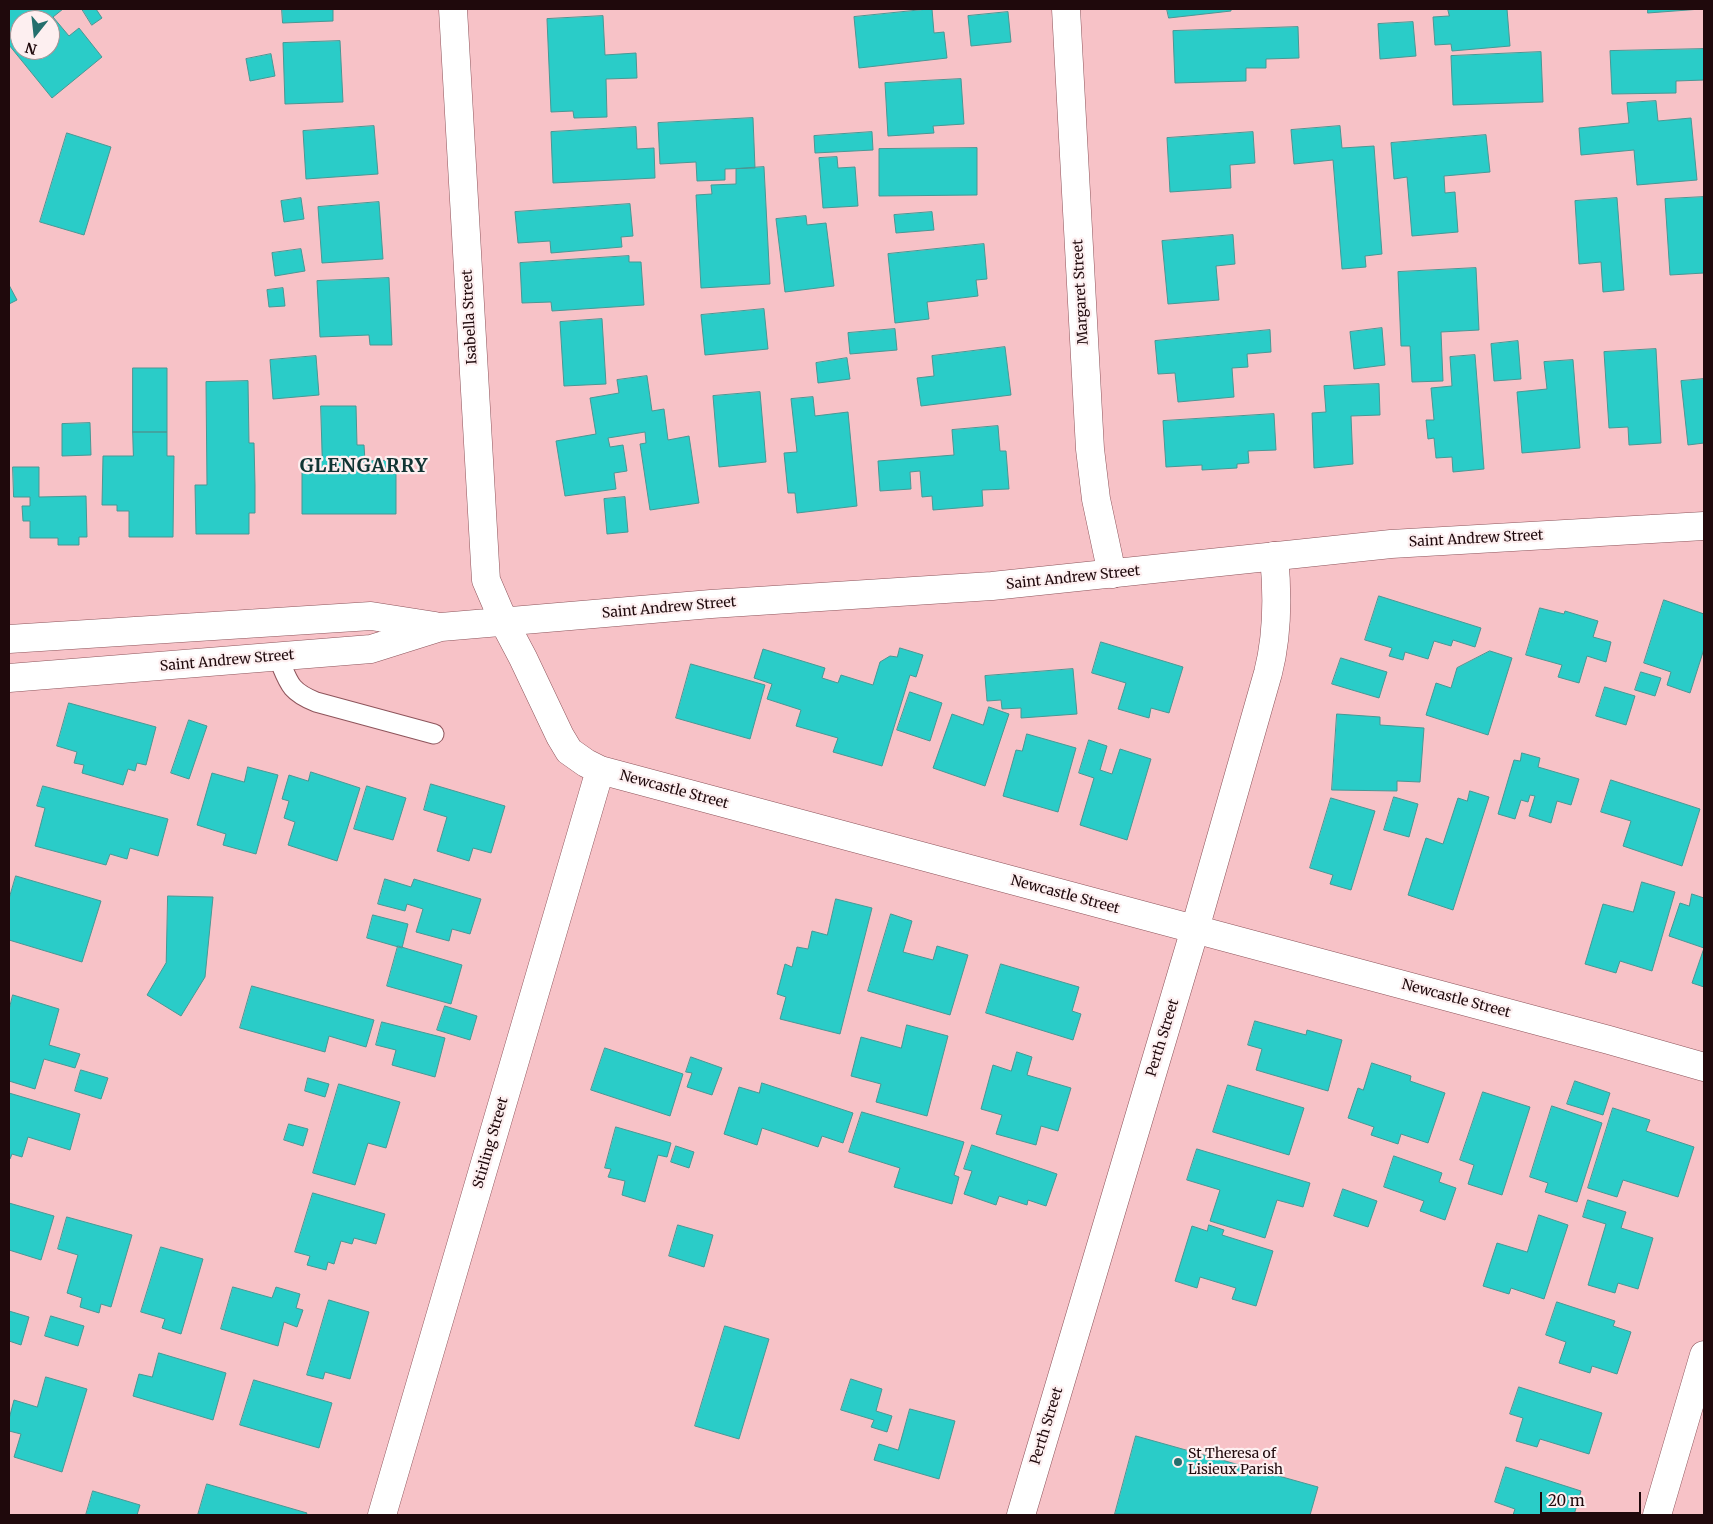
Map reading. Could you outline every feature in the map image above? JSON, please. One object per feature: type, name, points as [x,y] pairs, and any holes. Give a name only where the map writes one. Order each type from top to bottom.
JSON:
[{"type":"street","name":"Isabella Street","points":[[453,9],[484,564],[486,580],[504,622]]},
{"type":"street","name":"Margaret Street","points":[[1066,9],[1090,449],[1096,499],[1112,574]]},
{"type":"street","name":"Saint Andrew Street","points":[[9,678],[371,649],[441,627],[711,604],[992,586],[1391,544],[1704,526]]},
{"type":"street","name":"Perth Street","points":[[1021,1515],[1195,930],[1273,653],[1276,633],[1277,591],[1274,556]]},
{"type":"street","name":"Saint Andrew Street","points":[[9,639],[371,616],[441,627]]},
{"type":"street","name":"Newcastle Street","points":[[504,622],[569,751],[600,770],[1610,1040],[1704,1067]]},
{"type":"street","name":"Stirling Street","points":[[382,1515],[600,770]]},
{"type":"street","points":[[1657,1515],[1704,1355]]},
{"type":"lane","points":[[278,657],[291,687],[296,693],[305,698],[434,734]]},
{"type":"building","points":[[11,9],[63,9],[60,11],[10,10]]},
{"type":"building","points":[[82,9],[96,9],[102,18],[92,25]]},
{"type":"building","points":[[282,9],[333,9],[333,21],[283,23]]},
{"type":"building","points":[[932,9],[934,33],[944,32],[947,58],[859,68],[854,17]]},
{"type":"building","points":[[1167,9],[1231,9],[1231,11],[1169,18]]},
{"type":"building","points":[[1448,9],[1507,9],[1510,46],[1452,51],[1451,44],[1435,45],[1433,17],[1449,16]]},
{"type":"building","points":[[1648,9],[1701,9],[1648,13]]},
{"type":"building","points":[[10,10],[10,46],[9,11]]},
{"type":"building","points":[[1008,12],[1011,42],[971,46],[968,16]]},
{"type":"building","points":[[603,16],[605,55],[636,53],[637,78],[606,79],[607,117],[574,118],[573,111],[551,112],[547,19]]},
{"type":"building","points":[[1413,22],[1416,56],[1380,59],[1378,24]]},
{"type":"building","points":[[60,25],[69,36],[79,28],[102,57],[52,98],[21,60],[60,60]]},
{"type":"building","points":[[1298,27],[1299,58],[1266,59],[1266,68],[1246,68],[1246,81],[1175,83],[1173,31]]},
{"type":"building","points":[[340,41],[343,102],[285,104],[283,43]]},
{"type":"building","points":[[1704,49],[1704,80],[1676,81],[1676,93],[1612,94],[1610,51]]},
{"type":"building","points":[[1541,52],[1543,102],[1453,105],[1451,56]]},
{"type":"building","points":[[271,54],[275,76],[250,81],[246,59]]},
{"type":"building","points":[[961,79],[964,124],[933,126],[934,133],[888,136],[885,83]]},
{"type":"building","points":[[1656,101],[1658,121],[1691,118],[1697,180],[1637,185],[1634,150],[1581,155],[1579,128],[1629,123],[1627,103]]},
{"type":"building","points":[[753,118],[755,168],[725,169],[725,180],[697,181],[696,162],[660,164],[658,123]]},
{"type":"building","points":[[374,126],[378,174],[306,179],[303,131]]},
{"type":"building","points":[[1340,126],[1342,148],[1374,146],[1382,254],[1365,256],[1366,267],[1342,269],[1333,160],[1294,164],[1291,130]]},
{"type":"building","points":[[636,127],[637,149],[654,148],[655,178],[553,183],[551,132]]},
{"type":"building","points":[[872,132],[873,150],[815,153],[814,136]]},
{"type":"building","points":[[1253,132],[1255,163],[1230,165],[1231,188],[1170,192],[1167,138]]},
{"type":"building","points":[[67,133],[111,147],[84,235],[40,222]]},
{"type":"building","points":[[1486,135],[1490,172],[1444,176],[1445,193],[1455,192],[1458,232],[1412,236],[1407,177],[1394,179],[1391,143]]},
{"type":"building","points":[[977,148],[977,195],[879,196],[879,149]]},
{"type":"building","points":[[837,157],[838,168],[855,167],[858,206],[823,208],[819,158]]},
{"type":"building","points":[[764,167],[770,284],[701,288],[696,195],[712,194],[711,185],[736,184],[736,169]]},
{"type":"building","points":[[1704,197],[1704,273],[1670,275],[1665,199]]},
{"type":"building","points":[[301,198],[304,219],[284,222],[281,201]]},
{"type":"building","points":[[1617,198],[1624,290],[1603,292],[1601,262],[1579,264],[1575,201]]},
{"type":"building","points":[[379,202],[383,259],[322,263],[318,207]]},
{"type":"building","points":[[630,204],[633,236],[621,237],[622,247],[551,253],[550,241],[518,243],[515,212]]},
{"type":"building","points":[[932,212],[934,230],[896,233],[894,215]]},
{"type":"building","points":[[806,216],[807,225],[826,223],[834,286],[785,292],[776,219]]},
{"type":"building","points":[[1233,235],[1235,264],[1216,266],[1219,300],[1168,304],[1162,241]]},
{"type":"building","points":[[984,244],[987,279],[976,280],[978,296],[927,302],[929,319],[895,323],[888,254]]},
{"type":"building","points":[[301,249],[305,271],[275,276],[272,253]]},
{"type":"building","points":[[629,256],[629,262],[641,262],[644,305],[552,311],[551,302],[522,303],[520,263]]},
{"type":"building","points":[[1476,268],[1479,330],[1441,332],[1443,381],[1412,382],[1410,346],[1401,346],[1398,272]]},
{"type":"building","points":[[389,278],[392,345],[370,345],[369,335],[320,337],[317,281]]},
{"type":"building","points":[[9,285],[17,300],[9,304]]},
{"type":"building","points":[[283,288],[285,306],[269,307],[267,290]]},
{"type":"building","points":[[764,309],[768,349],[705,355],[701,315]]},
{"type":"building","points":[[602,319],[606,384],[564,386],[560,322]]},
{"type":"building","points":[[1382,328],[1385,365],[1354,369],[1350,332]]},
{"type":"building","points":[[895,329],[897,350],[850,354],[848,333]]},
{"type":"building","points":[[1270,330],[1271,352],[1247,354],[1248,367],[1232,368],[1234,397],[1178,402],[1175,373],[1158,374],[1155,341]]},
{"type":"building","points":[[1518,341],[1521,379],[1494,381],[1491,344]]},
{"type":"building","points":[[1005,347],[1011,395],[921,406],[917,378],[934,376],[932,356]]},
{"type":"building","points":[[1656,349],[1661,443],[1629,445],[1628,427],[1609,428],[1604,352]]},
{"type":"building","points":[[1475,355],[1484,469],[1453,472],[1452,457],[1436,458],[1434,438],[1428,439],[1426,420],[1434,420],[1431,388],[1452,386],[1450,357]]},
{"type":"building","points":[[316,356],[319,395],[273,399],[270,360]]},
{"type":"building","points":[[847,358],[850,379],[818,383],[816,363]]},
{"type":"building","points":[[1573,360],[1580,448],[1522,453],[1517,392],[1547,389],[1544,362]]},
{"type":"building","points":[[133,368],[167,368],[167,432],[133,432]]},
{"type":"building","points":[[647,376],[652,411],[664,409],[668,440],[689,436],[699,503],[650,510],[640,444],[646,443],[645,432],[608,438],[610,447],[623,445],[627,471],[614,473],[616,489],[565,496],[556,441],[596,434],[590,398],[619,393],[617,380]]},
{"type":"building","points":[[1704,379],[1704,443],[1688,445],[1681,381]]},
{"type":"building","points":[[248,381],[249,443],[254,443],[255,485],[255,513],[249,513],[249,534],[196,534],[195,485],[207,485],[206,382]]},
{"type":"building","points":[[1379,384],[1380,415],[1351,416],[1353,464],[1314,468],[1312,413],[1326,412],[1324,386]]},
{"type":"building","points":[[760,392],[766,462],[719,467],[713,396]]},
{"type":"building","points":[[813,397],[815,416],[848,412],[857,506],[797,513],[795,493],[788,493],[784,453],[797,452],[791,399]]},
{"type":"building","points":[[321,406],[356,406],[357,445],[364,445],[365,461],[396,460],[396,514],[302,514],[302,461],[322,461]]},
{"type":"building","points":[[1274,414],[1276,450],[1248,451],[1249,463],[1237,464],[1237,468],[1202,470],[1202,465],[1166,467],[1163,421]]},
{"type":"building","points":[[90,423],[91,455],[62,456],[62,424]]},
{"type":"building","points":[[998,426],[1000,451],[1006,451],[1009,489],[982,490],[983,506],[933,510],[932,496],[922,497],[920,471],[910,472],[911,489],[880,491],[878,461],[954,455],[952,430]]},
{"type":"building","points":[[133,432],[167,432],[167,456],[174,456],[173,537],[129,537],[129,511],[117,511],[117,505],[102,505],[103,456],[133,456]]},
{"type":"building","points":[[13,467],[39,467],[39,497],[86,496],[87,537],[79,537],[79,545],[58,545],[58,538],[30,538],[30,521],[23,521],[22,506],[30,506],[30,497],[14,497]]},
{"type":"building","points":[[625,497],[628,532],[607,534],[604,499]]},
{"type":"building","points":[[1379,596],[1481,628],[1475,647],[1453,640],[1451,646],[1434,641],[1428,659],[1405,652],[1403,660],[1389,656],[1392,648],[1365,640]]},
{"type":"building","points":[[1664,600],[1704,614],[1704,649],[1690,693],[1667,685],[1671,672],[1644,663]]},
{"type":"building","points":[[1540,608],[1564,614],[1565,611],[1598,621],[1593,637],[1611,642],[1606,662],[1587,656],[1579,683],[1558,677],[1562,665],[1526,655]]},
{"type":"building","points":[[1101,642],[1183,667],[1169,713],[1151,708],[1149,718],[1118,709],[1126,683],[1092,673]]},
{"type":"building","points":[[900,648],[923,655],[916,677],[910,675],[882,766],[833,752],[838,738],[796,726],[801,710],[767,699],[772,684],[754,678],[763,649],[825,668],[822,678],[838,683],[841,675],[873,685],[880,662],[890,656],[897,657]]},
{"type":"building","points":[[1490,651],[1512,658],[1488,735],[1426,715],[1436,683],[1451,688],[1457,668]]},
{"type":"building","points":[[1341,658],[1387,672],[1379,698],[1332,684]]},
{"type":"building","points":[[691,664],[765,685],[750,739],[676,718]]},
{"type":"building","points":[[1073,669],[1077,714],[1021,718],[1021,708],[1002,709],[1001,700],[987,701],[985,676]]},
{"type":"building","points":[[1641,672],[1661,678],[1655,696],[1635,690]]},
{"type":"building","points":[[1605,687],[1635,696],[1626,725],[1596,716]]},
{"type":"building","points":[[910,692],[942,703],[930,741],[897,730]]},
{"type":"building","points":[[69,703],[156,727],[146,765],[137,763],[135,771],[128,769],[123,785],[82,773],[84,765],[74,763],[77,752],[57,746]]},
{"type":"building","points":[[989,707],[1009,714],[985,786],[933,768],[952,714],[983,725]]},
{"type":"building","points":[[1337,714],[1380,717],[1380,725],[1424,728],[1420,782],[1397,781],[1397,791],[1332,790]]},
{"type":"building","points":[[189,720],[207,726],[189,779],[171,773]]},
{"type":"building","points":[[1027,734],[1076,748],[1058,812],[1003,796],[1016,750],[1022,751]]},
{"type":"building","points":[[1089,740],[1107,746],[1100,770],[1112,774],[1120,749],[1151,759],[1127,840],[1080,825],[1094,778],[1079,773]]},
{"type":"building","points":[[1522,753],[1540,758],[1538,767],[1579,779],[1571,805],[1557,801],[1551,823],[1529,816],[1535,796],[1530,795],[1528,802],[1521,800],[1515,819],[1498,814],[1514,760],[1520,761]]},
{"type":"building","points":[[248,767],[278,775],[256,854],[223,845],[226,834],[197,825],[212,773],[244,782]]},
{"type":"building","points":[[311,772],[360,788],[337,861],[288,845],[295,822],[284,818],[289,801],[282,799],[289,775],[308,781]]},
{"type":"building","points":[[1611,780],[1700,809],[1682,866],[1623,846],[1631,821],[1601,812]]},
{"type":"building","points":[[431,784],[505,806],[491,853],[473,848],[469,861],[437,851],[447,817],[424,810]]},
{"type":"building","points":[[43,786],[168,819],[158,856],[130,848],[127,859],[110,854],[106,865],[35,846],[45,808],[37,806]]},
{"type":"building","points":[[367,786],[406,798],[393,840],[354,829]]},
{"type":"building","points":[[1470,791],[1489,797],[1453,910],[1408,895],[1426,838],[1443,844],[1458,798],[1467,801]]},
{"type":"building","points":[[1394,797],[1418,804],[1409,837],[1384,830]]},
{"type":"building","points":[[1331,798],[1375,811],[1351,890],[1330,884],[1333,875],[1310,868]]},
{"type":"building","points":[[16,876],[101,901],[82,962],[9,940],[9,899]]},
{"type":"building","points":[[385,879],[411,887],[414,879],[481,899],[470,934],[452,929],[449,941],[416,932],[423,909],[407,904],[405,911],[378,904]]},
{"type":"building","points":[[1642,882],[1675,892],[1652,971],[1620,961],[1616,973],[1585,964],[1603,904],[1633,912]]},
{"type":"building","points":[[1692,894],[1704,898],[1704,948],[1669,936],[1680,903],[1689,906]]},
{"type":"building","points":[[168,896],[213,897],[205,977],[181,1016],[147,995],[166,963]]},
{"type":"building","points":[[836,899],[872,908],[840,1034],[780,1019],[786,997],[777,994],[785,964],[792,967],[797,947],[808,949],[812,931],[827,935]]},
{"type":"building","points":[[891,914],[912,921],[903,952],[933,960],[937,946],[968,955],[950,1015],[868,991]]},
{"type":"building","points":[[373,915],[408,924],[402,948],[367,938]]},
{"type":"building","points":[[398,946],[462,965],[451,1004],[387,986]]},
{"type":"building","points":[[1704,948],[1704,987],[1692,983]]},
{"type":"building","points":[[1001,964],[1079,987],[1072,1011],[1081,1014],[1073,1040],[986,1013]]},
{"type":"building","points":[[252,986],[374,1020],[366,1047],[329,1036],[325,1052],[240,1028]]},
{"type":"building","points":[[13,995],[59,1009],[49,1045],[80,1054],[75,1068],[44,1059],[35,1089],[9,1081],[9,1010]]},
{"type":"building","points":[[445,1006],[477,1016],[470,1040],[437,1030]]},
{"type":"building","points":[[1255,1021],[1306,1035],[1307,1030],[1342,1040],[1328,1091],[1256,1070],[1262,1049],[1248,1045]]},
{"type":"building","points":[[382,1022],[445,1038],[435,1077],[392,1065],[396,1050],[376,1045]]},
{"type":"building","points":[[907,1025],[948,1036],[927,1116],[876,1102],[881,1084],[851,1076],[861,1037],[901,1048]]},
{"type":"building","points":[[605,1048],[683,1074],[670,1116],[591,1090]]},
{"type":"building","points":[[1017,1052],[1032,1057],[1027,1075],[1071,1088],[1058,1131],[1041,1126],[1036,1145],[996,1134],[1002,1115],[981,1109],[993,1065],[1011,1071]]},
{"type":"building","points":[[691,1057],[722,1068],[712,1095],[687,1087],[692,1073],[686,1072]]},
{"type":"building","points":[[1372,1063],[1411,1076],[1410,1081],[1445,1093],[1428,1143],[1401,1134],[1398,1144],[1371,1135],[1374,1127],[1348,1118],[1358,1088],[1363,1090]]},
{"type":"building","points":[[81,1070],[108,1078],[101,1099],[75,1091]]},
{"type":"building","points":[[308,1078],[329,1084],[325,1097],[305,1091]]},
{"type":"building","points":[[1575,1081],[1610,1093],[1603,1115],[1567,1104]]},
{"type":"building","points":[[762,1083],[853,1113],[843,1143],[822,1136],[818,1147],[762,1128],[757,1145],[724,1134],[739,1087],[759,1093]]},
{"type":"building","points":[[339,1084],[400,1102],[386,1148],[368,1143],[355,1185],[313,1173]]},
{"type":"building","points":[[1228,1085],[1304,1108],[1289,1155],[1213,1132]]},
{"type":"building","points":[[1483,1092],[1530,1107],[1502,1195],[1468,1184],[1474,1165],[1460,1160]]},
{"type":"building","points":[[9,1093],[80,1114],[70,1150],[28,1137],[22,1157],[12,1154],[9,1159]]},
{"type":"building","points":[[1552,1106],[1602,1123],[1577,1202],[1545,1192],[1548,1183],[1530,1177]]},
{"type":"building","points":[[1613,1108],[1650,1120],[1646,1131],[1694,1147],[1678,1197],[1623,1180],[1617,1197],[1588,1188]]},
{"type":"building","points":[[862,1112],[964,1142],[954,1175],[959,1177],[952,1204],[894,1187],[900,1168],[849,1152]]},
{"type":"building","points":[[289,1124],[308,1129],[303,1146],[284,1140]]},
{"type":"building","points":[[616,1127],[671,1143],[667,1157],[658,1155],[645,1202],[622,1195],[625,1181],[608,1177],[611,1169],[605,1168]]},
{"type":"building","points":[[972,1145],[1057,1174],[1046,1206],[1028,1200],[1027,1205],[999,1196],[996,1205],[964,1194],[972,1171],[964,1169]]},
{"type":"building","points":[[676,1146],[694,1152],[689,1168],[671,1162]]},
{"type":"building","points":[[1197,1149],[1310,1183],[1303,1207],[1277,1200],[1265,1238],[1210,1221],[1220,1190],[1187,1180]]},
{"type":"building","points":[[1394,1156],[1442,1173],[1439,1182],[1456,1188],[1445,1220],[1420,1211],[1424,1201],[1384,1187]]},
{"type":"building","points":[[1343,1189],[1377,1201],[1368,1227],[1334,1216]]},
{"type":"building","points":[[313,1193],[385,1214],[376,1244],[354,1238],[352,1244],[341,1241],[334,1264],[328,1262],[326,1270],[307,1265],[310,1256],[295,1252]]},
{"type":"building","points":[[1588,1200],[1626,1212],[1621,1228],[1653,1238],[1638,1289],[1618,1283],[1615,1293],[1588,1285],[1606,1224],[1583,1217]]},
{"type":"building","points":[[9,1203],[54,1216],[41,1260],[9,1250]]},
{"type":"building","points":[[1539,1215],[1568,1225],[1544,1299],[1511,1288],[1509,1294],[1483,1286],[1497,1243],[1527,1252]]},
{"type":"building","points":[[67,1217],[132,1235],[111,1307],[101,1304],[99,1313],[80,1307],[82,1298],[67,1293],[78,1255],[58,1249]]},
{"type":"building","points":[[678,1225],[713,1235],[704,1267],[669,1256]]},
{"type":"building","points":[[1209,1225],[1224,1230],[1222,1235],[1273,1251],[1256,1306],[1232,1299],[1236,1288],[1200,1277],[1197,1288],[1175,1281],[1192,1226],[1207,1231]]},
{"type":"building","points":[[161,1247],[203,1259],[181,1334],[162,1328],[165,1319],[141,1312]]},
{"type":"building","points":[[233,1287],[272,1298],[276,1287],[300,1294],[296,1308],[303,1310],[297,1327],[284,1322],[278,1346],[221,1329]]},
{"type":"building","points":[[329,1300],[369,1312],[350,1379],[325,1372],[323,1379],[307,1375]]},
{"type":"building","points":[[1557,1302],[1615,1321],[1613,1326],[1631,1332],[1617,1374],[1592,1366],[1590,1373],[1559,1363],[1566,1342],[1546,1335]]},
{"type":"building","points":[[9,1311],[29,1317],[21,1345],[9,1341]]},
{"type":"building","points":[[51,1316],[84,1326],[78,1346],[45,1336]]},
{"type":"building","points":[[725,1326],[769,1339],[739,1439],[695,1426]]},
{"type":"building","points":[[159,1353],[226,1373],[213,1420],[133,1396],[139,1374],[152,1377]]},
{"type":"building","points":[[46,1377],[87,1389],[62,1472],[14,1457],[21,1434],[9,1431],[9,1419],[14,1400],[37,1407]]},
{"type":"building","points":[[851,1379],[882,1389],[876,1411],[892,1416],[887,1432],[871,1427],[874,1420],[841,1410]]},
{"type":"building","points":[[254,1380],[332,1403],[319,1448],[240,1425]]},
{"type":"building","points":[[1519,1387],[1602,1413],[1589,1454],[1540,1439],[1537,1447],[1516,1441],[1523,1418],[1510,1414]]},
{"type":"building","points":[[910,1409],[955,1421],[939,1479],[874,1460],[879,1444],[898,1450]]},
{"type":"building","name":"St Theresa of Lisieux Parish","points":[[1136,1436],[1318,1487],[1310,1515],[1115,1514]]},
{"type":"building","points":[[1506,1467],[1581,1491],[1574,1515],[1513,1515],[1515,1509],[1495,1502]]},
{"type":"building","points":[[207,1484],[307,1513],[306,1515],[198,1515]]},
{"type":"building","points":[[93,1491],[140,1505],[137,1515],[86,1515]]},
{"type":"place","name":"St Theresa of Lisieux Parish","points":[[1178,1462]]},
{"type":"district","name":"GLENGARRY","points":[[364,467]]}]
